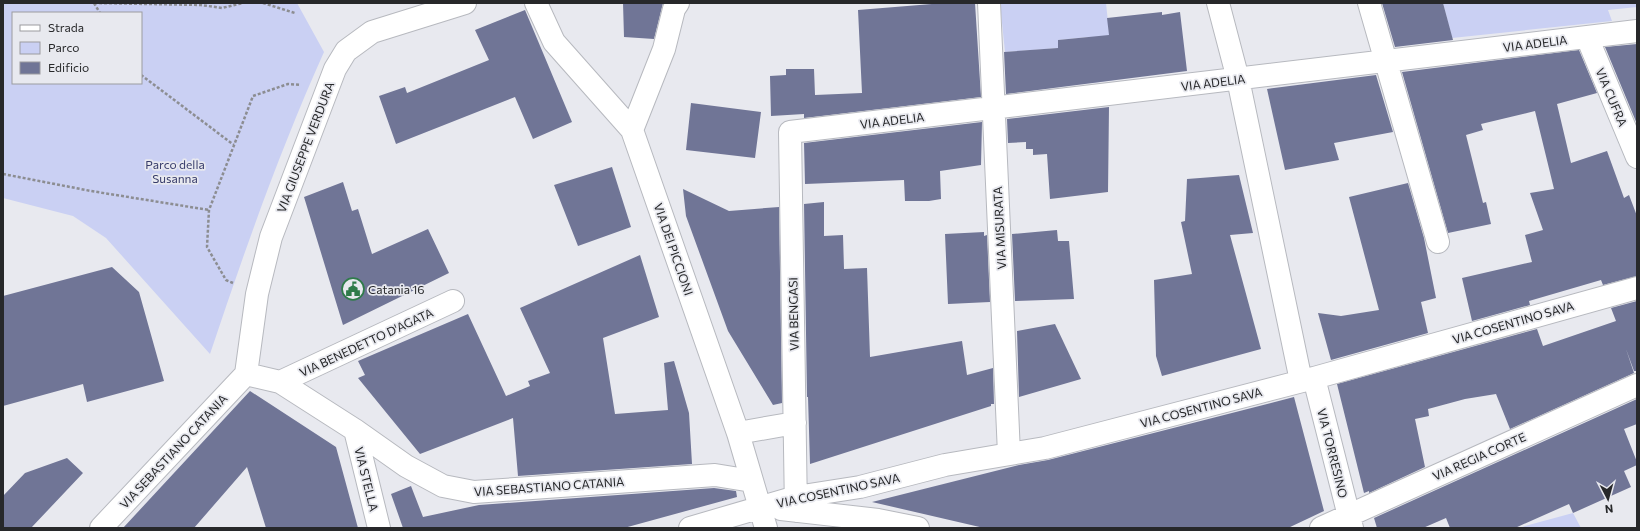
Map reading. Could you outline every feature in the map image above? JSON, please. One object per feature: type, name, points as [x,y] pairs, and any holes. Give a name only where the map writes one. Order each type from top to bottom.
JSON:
[{"type":"street","name":"VIA GIUSEPPE VERDURA","points":[[246,374],[257,294],[280,210],[335,69],[346,51],[372,32],[465,3]]},
{"type":"street","name":"VIA DEI PICCIONI","points":[[536,3],[554,42],[632,130],[738,432],[766,528]]},
{"type":"street","points":[[632,130],[664,49],[674,9],[678,3]]},
{"type":"street","name":"VIA MISURATA","points":[[989,3],[1009,454]]},
{"type":"street","name":"VIA TORRESINO","points":[[1218,3],[1238,79],[1307,379],[1351,522]]},
{"type":"street","points":[[1370,3],[1385,61],[1438,242]]},
{"type":"street","name":"VIA ADELIA","points":[[790,132],[1637,31]]},
{"type":"street","name":"VIA CUFRA","points":[[1587,37],[1637,157]]},
{"type":"street","name":"VIA BENGASI","points":[[790,132],[796,504]]},
{"type":"street","name":"VIA COSENTINO SAVA","points":[[690,528],[760,507],[796,504],[945,465],[1045,448],[1307,379],[1637,288]]},
{"type":"street","name":"VIA BENEDETTO D'AGATA","points":[[280,382],[453,301]]},
{"type":"street","name":"VIA SEBASTIANO CATANIA","points":[[101,528],[246,374],[280,382],[355,430],[406,466],[443,486],[474,492],[715,475],[752,481]]},
{"type":"street","name":"VIA REGIA CORTE","points":[[1321,528],[1351,522],[1637,385]]},
{"type":"street","points":[[738,432],[795,423]]},
{"type":"street","name":"VIA STELLA","points":[[355,430],[379,528]]},
{"type":"street","points":[[796,504],[918,528]]},
{"type":"path","points":[[94,3],[201,5],[222,8],[243,3]]},
{"type":"path","points":[[94,3],[99,12]]},
{"type":"path","points":[[263,3],[295,13]]},
{"type":"path","points":[[142,76],[234,145]]},
{"type":"path","points":[[257,294],[226,280],[207,247],[209,210],[253,96],[288,84],[327,88]]},
{"type":"path","points":[[3,174],[91,191],[209,210]]},
{"type":"green space","name":"Parco della Susanna","points":[[3,3],[297,3],[324,52],[292,126],[263,202],[210,354],[106,238],[73,216],[3,198]]},
{"type":"green space","points":[[1000,3],[1106,3],[1114,80],[1092,83],[1088,37],[1058,40],[1058,48],[1005,52]]},
{"type":"green space","points":[[1443,3],[1637,3],[1637,7],[1608,10],[1612,21],[1452,38]]},
{"type":"green space","points":[[1573,513],[1581,528],[1520,528],[1525,526]]},
{"type":"building","points":[[623,3],[663,3],[654,39],[624,37]]},
{"type":"building","points":[[944,3],[975,3],[981,97],[804,118],[804,114],[771,116],[770,76],[786,75],[786,69],[814,69],[815,95],[862,93],[858,10]]},
{"type":"building","points":[[1382,3],[1443,3],[1453,40],[1395,47]]},
{"type":"building","points":[[525,10],[572,122],[533,139],[515,97],[396,144],[379,96],[405,87],[407,93],[489,60],[475,30]]},
{"type":"building","points":[[1162,12],[1162,15],[1180,12],[1187,71],[1006,94],[1004,52],[1058,48],[1058,40],[1109,35],[1107,18]]},
{"type":"building","points":[[1637,44],[1637,124],[1605,47]]},
{"type":"building","points":[[1579,50],[1597,93],[1557,104],[1571,163],[1607,151],[1624,198],[1629,195],[1637,216],[1637,276],[1603,285],[1601,280],[1529,301],[1530,305],[1472,321],[1462,278],[1532,262],[1525,235],[1543,230],[1530,193],[1554,189],[1535,111],[1481,124],[1483,130],[1466,135],[1483,203],[1486,202],[1491,224],[1448,233],[1402,72]]},
{"type":"building","points":[[1376,75],[1393,132],[1334,143],[1339,160],[1285,170],[1267,89]]},
{"type":"building","points":[[691,103],[761,112],[755,158],[686,150]]},
{"type":"building","points":[[1109,107],[1108,192],[1050,199],[1047,154],[1033,155],[1033,149],[1026,149],[1026,142],[1008,143],[1007,119]]},
{"type":"building","points":[[982,122],[981,165],[940,171],[941,199],[929,201],[905,201],[904,180],[805,184],[804,143]]},
{"type":"building","points":[[612,167],[631,227],[578,246],[554,185]]},
{"type":"building","points":[[1239,175],[1253,233],[1230,235],[1261,349],[1162,376],[1156,356],[1154,280],[1192,274],[1181,222],[1185,221],[1187,179]]},
{"type":"building","points":[[343,182],[352,211],[358,209],[372,254],[428,229],[449,273],[343,325],[304,197]]},
{"type":"building","points":[[1408,183],[1424,238],[1436,298],[1421,302],[1428,333],[1331,360],[1318,313],[1341,316],[1379,310],[1349,197]]},
{"type":"building","points":[[683,189],[729,211],[779,207],[782,403],[773,405],[728,331],[686,216]]},
{"type":"building","points":[[824,202],[824,236],[843,235],[844,269],[867,268],[870,357],[962,341],[967,375],[993,368],[994,404],[810,464],[807,397],[804,204]]},
{"type":"building","points":[[1057,230],[1058,241],[1069,241],[1074,299],[1015,301],[1012,234]]},
{"type":"building","points":[[984,232],[984,236],[987,235],[990,302],[948,304],[945,234]]},
{"type":"building","points":[[640,255],[659,317],[603,338],[615,414],[668,410],[664,363],[674,361],[689,413],[692,464],[518,476],[513,418],[420,454],[358,378],[365,375],[358,361],[468,314],[506,396],[530,386],[528,381],[550,373],[520,308]]},
{"type":"building","points":[[112,267],[139,292],[164,381],[87,402],[83,384],[3,406],[3,296]]},
{"type":"building","points":[[1637,301],[1637,371],[1634,371],[1626,349],[1634,373],[1510,429],[1496,394],[1465,399],[1428,409],[1429,416],[1415,419],[1425,467],[1369,493],[1369,491],[1364,493],[1337,384],[1537,329],[1543,346],[1616,321],[1611,308]]},
{"type":"building","points":[[1055,324],[1081,379],[1019,397],[1017,331]]},
{"type":"building","points":[[250,391],[336,447],[358,528],[266,528],[247,467],[194,528],[123,528]]},
{"type":"building","points":[[1294,397],[1324,511],[1288,528],[984,528],[872,502],[1019,465],[1048,460]]},
{"type":"building","points":[[1637,399],[1637,424],[1624,429],[1637,462],[1637,465],[1624,471],[1631,487],[1573,513],[1569,504],[1515,528],[1450,528],[1446,518],[1423,528],[1377,528],[1374,518]]},
{"type":"building","points":[[67,458],[83,473],[31,528],[3,528],[3,496],[25,473]]},
{"type":"building","points":[[411,486],[423,517],[479,505],[714,488],[736,491],[737,497],[624,528],[403,528],[391,494]]},
{"type":"place","name":"Catania 16","points":[[353,289]]}]
